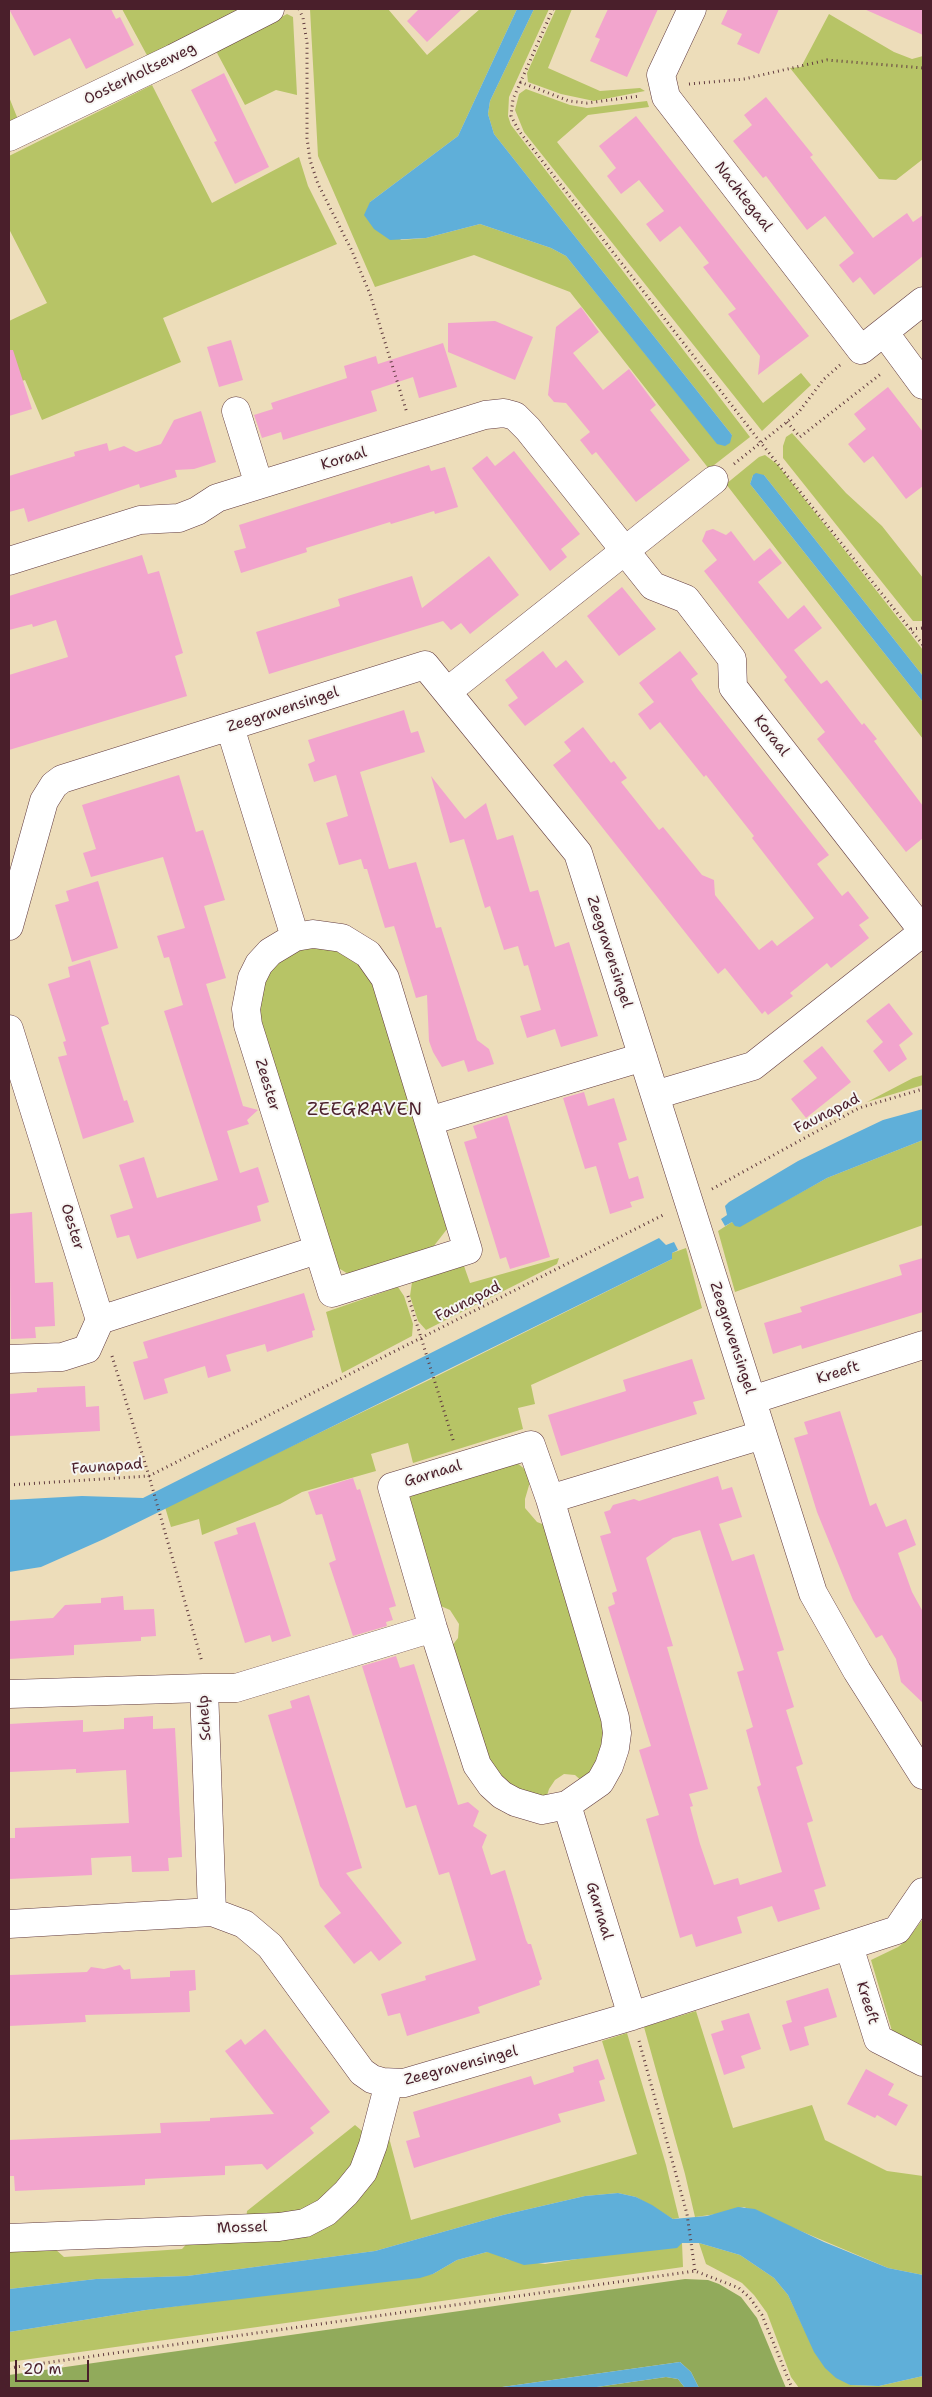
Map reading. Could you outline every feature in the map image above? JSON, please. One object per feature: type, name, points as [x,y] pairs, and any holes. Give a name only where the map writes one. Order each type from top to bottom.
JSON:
[{"type":"street","name":"Oosterholtseweg","points":[[9,137],[174,58],[270,9]]},
{"type":"street","points":[[664,87],[662,75],[692,9]]},
{"type":"street","name":"Nachtegaal","points":[[664,87],[666,97],[861,350]]},
{"type":"street","points":[[861,350],[923,301]]},
{"type":"street","points":[[884,332],[923,384]]},
{"type":"street","points":[[236,411],[259,485]]},
{"type":"street","name":"Koraal","points":[[9,561],[140,520],[179,518],[197,511],[217,498],[485,414],[504,413],[515,416],[528,429],[653,586],[686,599],[732,659],[733,687],[923,932],[753,1066],[655,1095]]},
{"type":"street","points":[[448,691],[714,480]]},
{"type":"street","name":"Zeegravensingel","points":[[9,926],[44,802],[54,784],[69,775],[230,727],[425,665],[578,853],[813,1592],[857,1671],[923,1775]]},
{"type":"street","points":[[230,727],[295,937]]},
{"type":"street","name":"Zeester","points":[[312,934],[342,938],[362,949],[378,965],[385,978],[468,1250],[332,1293],[248,1025],[246,1009],[252,978],[259,964],[270,952],[295,937],[312,934]]},
{"type":"street","name":"Oester","points":[[9,1029],[100,1320]]},
{"type":"street","points":[[429,1121],[643,1057]]},
{"type":"street","points":[[9,1359],[62,1357],[86,1349],[100,1320],[317,1250]]},
{"type":"street","name":"Kreeft","points":[[752,1400],[923,1345]]},
{"type":"street","points":[[550,1499],[762,1435]]},
{"type":"street","name":"Garnaal","points":[[531,1445],[550,1499],[615,1718],[617,1733],[609,1766],[600,1782],[567,1806],[542,1810],[502,1796],[483,1776],[477,1765],[433,1628],[392,1487],[531,1445]]},
{"type":"street","points":[[204,1688],[236,1688],[433,1628]]},
{"type":"street","name":"Schelp","points":[[9,1694],[204,1688],[212,1912]]},
{"type":"street","name":"Garnaal","points":[[567,1806],[632,2016]]},
{"type":"street","name":"Zeegravensingel","points":[[9,1924],[212,1912],[244,1924],[270,1946],[353,2063],[372,2079],[389,2083],[417,2080],[632,2016],[897,1930],[923,1892]]},
{"type":"street","name":"Kreeft","points":[[849,1946],[878,2039],[923,2062]]},
{"type":"street","name":"Mossel","points":[[9,2238],[279,2227],[305,2223],[326,2212],[346,2193],[363,2172],[373,2145],[389,2083]]},
{"type":"path","points":[[299,9],[307,43],[307,138],[310,160],[318,184],[352,251],[370,294],[415,437]]},
{"type":"path","points":[[553,9],[511,106],[511,116],[519,131],[761,443],[923,645]]},
{"type":"path","points":[[520,82],[569,100],[587,103],[635,98],[664,87],[744,79],[827,60],[923,68]]},
{"type":"path","points":[[714,480],[798,413],[824,379],[861,350]]},
{"type":"path","points":[[787,422],[800,437],[902,357]]},
{"type":"path","points":[[911,629],[923,628]]},
{"type":"path","name":"Faunapad","points":[[9,1485],[150,1476],[688,1202],[859,1108],[923,1089]]},
{"type":"path","points":[[400,1272],[459,1466]]},
{"type":"path","points":[[100,1320],[150,1476],[158,1513],[205,1671],[204,1688]]},
{"type":"path","points":[[632,2016],[687,2214],[695,2271]]},
{"type":"path","points":[[9,2368],[695,2271],[739,2288],[750,2298],[762,2315],[792,2388]]},
{"type":"green space","points":[[122,9],[247,9],[149,59]]},
{"type":"green space","points":[[310,9],[388,9],[427,55],[480,9],[517,9],[458,136],[370,202],[401,240],[426,238],[480,224],[551,248],[566,256],[717,443],[732,435],[494,134],[488,114],[490,101],[534,9],[549,9],[509,97],[508,116],[511,125],[750,437],[709,469],[570,292],[474,255],[375,287],[318,156]]},
{"type":"green space","points":[[556,9],[572,9],[548,68],[600,91],[640,88],[645,91],[594,101],[561,94],[528,82],[527,73]]},
{"type":"green space","points":[[287,14],[293,17],[297,95],[276,90],[245,105],[216,51]]},
{"type":"green space","points":[[829,14],[894,52],[912,59],[923,56],[923,159],[896,180],[879,179],[790,68],[801,67]]},
{"type":"green space","points":[[152,85],[212,203],[299,157],[308,186],[337,244],[163,318],[181,362],[42,420],[25,380],[9,385],[9,321],[47,303],[9,229],[9,156]]},
{"type":"green space","points":[[526,89],[570,105],[587,108],[647,101],[649,107],[588,115],[557,142],[763,403],[801,373],[811,385],[762,431],[524,132],[515,110],[519,94]]},
{"type":"green space","points":[[9,97],[19,122],[9,127]]},
{"type":"green space","points":[[792,433],[846,493],[882,526],[923,578],[923,621],[913,621],[783,458],[783,446],[786,437]]},
{"type":"green space","points":[[765,455],[777,464],[923,650],[923,676],[764,475],[753,475],[750,484],[923,702],[923,739],[726,484],[759,457]]},
{"type":"green space","points":[[305,942],[326,943],[369,968],[451,1224],[426,1256],[355,1278],[330,1263],[255,1017],[269,966]]},
{"type":"green space","points":[[923,1075],[923,1085],[867,1102],[913,1078]]},
{"type":"green space","points":[[923,1140],[923,1225],[735,1292],[718,1231],[732,1222],[740,1226],[827,1178]]},
{"type":"green space","points":[[686,1248],[702,1308],[531,1385],[535,1404],[518,1408],[523,1429],[413,1463],[408,1443],[371,1454],[376,1471],[302,1492],[280,1504],[202,1535],[199,1519],[171,1527],[165,1507],[425,1382],[672,1259],[672,1253]]},
{"type":"green space","points":[[559,1258],[557,1264],[426,1330],[418,1321],[410,1296],[412,1282],[464,1266],[470,1283]]},
{"type":"green space","points":[[398,1287],[404,1296],[413,1324],[412,1336],[342,1373],[326,1312]]},
{"type":"green space","points":[[516,1462],[527,1471],[530,1482],[525,1499],[525,1508],[537,1522],[545,1525],[607,1741],[584,1783],[575,1775],[564,1774],[555,1780],[549,1789],[546,1799],[541,1802],[495,1776],[451,1647],[458,1638],[459,1624],[450,1610],[436,1604],[409,1499],[415,1491]]},
{"type":"green space","points":[[923,1919],[923,2053],[895,2041],[871,1960],[898,1947],[907,1940]]},
{"type":"green space","points":[[696,2011],[733,2128],[812,2105],[825,2140],[887,2171],[923,2176],[923,2275],[888,2268],[744,2207],[695,2217],[644,2027]]},
{"type":"green space","points":[[627,2033],[666,2165],[679,2218],[673,2219],[636,2197],[618,2193],[585,2196],[503,2215],[375,2251],[187,2276],[96,2279],[9,2289],[9,2250],[54,2248],[64,2257],[182,2249],[192,2238],[288,2237],[388,2134],[411,2220],[637,2154],[602,2041]]},
{"type":"green space","points":[[355,2125],[367,2135],[358,2166],[306,2212],[246,2221],[247,2211]]},
{"type":"green space","points":[[682,2243],[683,2267],[9,2362],[9,2332],[146,2310],[433,2274],[457,2260],[487,2252],[498,2253],[506,2259],[545,2264]]},
{"type":"green space","points":[[699,2243],[740,2255],[774,2278],[788,2295],[804,2329],[850,2385],[879,2386],[923,2376],[923,2388],[799,2388],[791,2377],[767,2313],[754,2295],[742,2283],[706,2264]]},
{"type":"green space","points":[[685,2279],[708,2280],[741,2297],[757,2318],[786,2388],[699,2388],[691,2372],[680,2362],[495,2388],[9,2388],[9,2375]]},
{"type":"green space","points":[[666,2377],[678,2379],[685,2388],[590,2388]]},
{"type":"water","points":[[517,9],[534,9],[490,101],[488,114],[494,134],[732,435],[730,443],[725,446],[717,444],[566,256],[551,248],[480,224],[426,238],[390,240],[374,229],[364,215],[370,202],[458,136]]},
{"type":"water","points":[[756,473],[764,475],[923,676],[923,702],[750,484],[753,475]]},
{"type":"water","points":[[923,1109],[923,1140],[827,1178],[740,1227],[735,1226],[732,1222],[725,1226],[721,1219],[727,1215],[725,1206],[729,1202],[798,1161],[883,1120]]},
{"type":"water","points":[[659,1238],[666,1245],[674,1242],[678,1250],[672,1253],[672,1259],[104,1539],[41,1567],[9,1572],[9,1500],[82,1496],[143,1498]]},
{"type":"water","points":[[618,2193],[636,2197],[673,2219],[707,2216],[738,2207],[755,2209],[824,2242],[888,2268],[923,2275],[923,2376],[879,2386],[850,2385],[836,2378],[825,2368],[814,2352],[788,2295],[774,2278],[740,2255],[699,2243],[682,2243],[677,2248],[524,2265],[487,2252],[457,2260],[433,2274],[420,2278],[146,2310],[9,2332],[9,2289],[96,2279],[187,2276],[375,2251],[503,2215],[585,2196]]},
{"type":"water","points":[[680,2362],[691,2372],[699,2388],[685,2388],[678,2379],[666,2377],[590,2388],[495,2388]]},
{"type":"building","points":[[9,9],[111,9],[116,19],[120,17],[134,45],[86,69],[70,38],[34,56]]},
{"type":"building","points":[[419,9],[462,9],[427,42],[407,21]]},
{"type":"building","points":[[608,9],[658,9],[627,77],[590,61],[600,39],[595,37]]},
{"type":"building","points":[[728,9],[779,9],[759,54],[737,44],[742,34],[721,24]]},
{"type":"building","points":[[864,9],[923,9],[923,35]]},
{"type":"building","points":[[224,73],[269,167],[235,184],[214,142],[217,141],[191,90]]},
{"type":"building","points":[[766,97],[813,155],[810,157],[873,238],[907,213],[913,222],[923,215],[923,256],[874,295],[860,277],[853,283],[839,265],[854,253],[825,216],[807,230],[766,176],[763,178],[733,141],[752,125],[744,115]]},
{"type":"building","points":[[636,116],[809,336],[758,375],[760,356],[728,314],[736,309],[703,267],[709,263],[680,226],[660,242],[646,224],[664,211],[639,180],[621,194],[607,176],[616,168],[599,146]]},
{"type":"building","points":[[581,307],[599,332],[573,353],[603,390],[629,369],[656,405],[650,410],[690,460],[636,502],[596,452],[592,455],[580,440],[590,432],[566,403],[554,402],[548,395],[556,327]]},
{"type":"building","points":[[495,321],[533,337],[515,380],[448,352],[448,323]]},
{"type":"building","points":[[231,340],[243,380],[219,387],[207,347]]},
{"type":"building","points":[[443,343],[457,387],[419,398],[413,377],[371,391],[377,411],[283,440],[281,432],[262,438],[254,415],[273,409],[271,403],[347,378],[344,366],[376,356],[378,364]]},
{"type":"building","points":[[9,350],[13,350],[32,409],[9,416]]},
{"type":"building","points":[[888,387],[923,432],[923,486],[906,499],[873,456],[864,463],[848,444],[866,429],[854,414]]},
{"type":"building","points":[[201,411],[216,462],[194,469],[175,470],[177,477],[140,488],[139,484],[28,522],[24,508],[9,512],[9,476],[75,456],[74,452],[107,443],[109,451],[124,446],[136,452],[161,444],[174,420]]},
{"type":"building","points":[[514,451],[580,534],[561,549],[567,557],[550,571],[472,468],[487,456],[495,466]]},
{"type":"building","points":[[429,465],[431,471],[445,467],[458,507],[435,514],[434,511],[391,524],[390,522],[306,548],[307,552],[241,573],[234,551],[246,548],[239,525]]},
{"type":"building","points":[[713,529],[726,535],[731,531],[754,561],[770,548],[782,563],[758,582],[788,619],[804,605],[822,628],[794,650],[821,684],[827,680],[862,725],[864,723],[877,739],[874,741],[923,806],[923,838],[906,852],[817,739],[825,732],[784,680],[787,677],[704,571],[717,560],[702,541],[706,531]]},
{"type":"building","points":[[142,555],[148,574],[159,571],[183,653],[175,656],[187,696],[9,750],[9,675],[68,657],[56,620],[33,627],[32,624],[9,630],[9,596]]},
{"type":"building","points":[[489,556],[519,595],[470,634],[461,623],[451,630],[443,621],[269,674],[256,632],[340,606],[338,599],[412,576],[422,608]]},
{"type":"building","points":[[622,587],[656,629],[619,656],[587,616]]},
{"type":"building","points":[[543,651],[556,668],[566,660],[584,682],[525,726],[508,705],[518,698],[505,680]]},
{"type":"building","points":[[680,651],[698,674],[691,679],[697,688],[829,855],[817,864],[842,896],[848,891],[869,918],[859,925],[869,938],[831,968],[827,963],[790,993],[793,996],[768,1015],[765,1011],[762,1014],[725,968],[718,974],[553,765],[571,751],[564,742],[583,727],[611,763],[614,761],[627,778],[621,782],[659,830],[663,827],[702,875],[714,880],[715,895],[759,950],[772,940],[777,946],[814,918],[752,838],[754,836],[706,775],[704,777],[660,722],[650,730],[638,714],[654,702],[639,683]]},
{"type":"building","points":[[404,710],[411,733],[418,731],[425,752],[360,772],[389,869],[416,862],[436,928],[441,927],[477,1040],[489,1049],[494,1064],[468,1072],[464,1060],[442,1067],[433,1052],[429,1041],[427,995],[416,998],[394,926],[385,928],[367,869],[364,869],[361,859],[339,865],[326,823],[348,816],[336,775],[314,782],[308,764],[315,761],[308,740]]},
{"type":"building","points":[[179,775],[196,832],[203,830],[225,900],[204,906],[226,978],[206,984],[243,1106],[258,1110],[247,1120],[249,1124],[227,1131],[240,1173],[258,1167],[269,1202],[257,1206],[261,1221],[137,1259],[129,1235],[117,1238],[110,1215],[133,1208],[119,1165],[144,1157],[157,1198],[218,1180],[164,1011],[183,1005],[169,957],[164,958],[157,936],[185,928],[163,857],[91,877],[83,853],[96,849],[82,805]]},
{"type":"building","points":[[431,776],[465,819],[486,803],[497,840],[513,835],[530,892],[538,890],[555,947],[569,942],[598,1036],[561,1047],[555,1029],[527,1038],[520,1016],[541,1010],[528,965],[524,966],[518,946],[504,950],[490,906],[485,908],[464,839],[450,843]]},
{"type":"building","points":[[98,881],[118,948],[72,962],[55,905],[69,901],[66,891]]},
{"type":"building","points":[[90,960],[109,1024],[101,1027],[124,1101],[127,1100],[134,1122],[83,1139],[58,1057],[67,1055],[63,1042],[66,1041],[48,984],[70,977],[68,967]]},
{"type":"building","points":[[889,1003],[913,1034],[899,1045],[907,1059],[889,1072],[873,1051],[883,1042],[866,1021]]},
{"type":"building","points":[[822,1046],[851,1082],[806,1118],[791,1099],[817,1078],[803,1061]]},
{"type":"building","points":[[584,1092],[588,1106],[614,1098],[627,1140],[618,1143],[629,1179],[638,1176],[644,1198],[630,1202],[632,1207],[610,1214],[596,1166],[585,1169],[563,1098]]},
{"type":"building","points":[[507,1115],[550,1257],[510,1269],[506,1257],[500,1259],[464,1142],[477,1138],[473,1126]]},
{"type":"building","points":[[32,1212],[35,1283],[53,1282],[55,1326],[35,1327],[36,1338],[11,1339],[9,1214]]},
{"type":"building","points":[[923,1258],[923,1312],[802,1349],[801,1345],[773,1354],[764,1323],[802,1312],[800,1307],[902,1275],[899,1265]]},
{"type":"building","points":[[304,1293],[315,1330],[312,1331],[313,1337],[267,1352],[265,1344],[226,1355],[231,1371],[208,1378],[205,1366],[164,1379],[168,1393],[144,1400],[133,1362],[148,1358],[143,1342]]},
{"type":"building","points":[[692,1359],[705,1399],[693,1402],[697,1414],[561,1456],[548,1415],[626,1391],[623,1380]]},
{"type":"building","points":[[85,1386],[86,1407],[99,1406],[100,1431],[9,1436],[9,1394],[37,1392],[37,1388]]},
{"type":"building","points":[[840,1411],[870,1506],[876,1503],[886,1527],[906,1519],[916,1545],[898,1553],[912,1592],[923,1612],[923,1703],[901,1682],[896,1659],[882,1635],[876,1638],[853,1600],[817,1512],[794,1438],[808,1434],[804,1422]]},
{"type":"building","points":[[718,1476],[722,1490],[732,1487],[742,1517],[719,1524],[732,1561],[754,1554],[784,1650],[777,1652],[794,1707],[786,1710],[803,1764],[796,1767],[813,1821],[807,1823],[826,1886],[814,1890],[820,1909],[778,1922],[772,1906],[737,1917],[742,1933],[696,1947],[692,1934],[680,1938],[646,1819],[659,1815],[639,1750],[651,1746],[608,1607],[615,1604],[612,1593],[617,1591],[600,1536],[611,1533],[604,1512],[610,1510],[613,1505],[634,1499],[639,1501]],"holes":[[[700,1530],[744,1670],[737,1672],[753,1727],[746,1730],[761,1785],[757,1787],[782,1872],[740,1885],[738,1878],[714,1885],[700,1844],[690,1807],[693,1806],[689,1794],[708,1789],[667,1647],[673,1646],[646,1558],[673,1538]]]},
{"type":"building","points":[[353,1478],[357,1490],[360,1489],[396,1606],[389,1608],[393,1620],[386,1622],[387,1626],[353,1636],[329,1563],[336,1560],[322,1514],[316,1515],[308,1492]]},
{"type":"building","points":[[255,1522],[291,1636],[272,1642],[270,1635],[245,1643],[214,1542],[238,1534],[236,1528]]},
{"type":"building","points":[[123,1596],[124,1610],[154,1609],[156,1636],[141,1637],[141,1641],[74,1645],[74,1655],[9,1659],[9,1621],[53,1618],[65,1605],[101,1603],[101,1598]]},
{"type":"building","points":[[396,1656],[400,1668],[414,1664],[458,1805],[468,1802],[479,1811],[473,1826],[487,1835],[482,1847],[491,1875],[505,1870],[526,1940],[528,1944],[531,1944],[542,1979],[539,1981],[540,1985],[478,2007],[480,2013],[407,2036],[400,2013],[388,2016],[381,1994],[426,1980],[425,1976],[476,1960],[449,1872],[439,1875],[416,1805],[406,1808],[362,1666]]},
{"type":"building","points":[[309,1695],[362,1868],[346,1873],[402,1943],[379,1961],[371,1951],[354,1964],[324,1926],[341,1913],[320,1886],[268,1715],[292,1708],[290,1701]]},
{"type":"building","points":[[153,1716],[153,1729],[175,1728],[182,1857],[168,1858],[169,1871],[132,1872],[131,1856],[91,1858],[92,1875],[9,1879],[9,1838],[15,1838],[15,1828],[129,1823],[126,1770],[76,1773],[76,1769],[9,1772],[9,1724],[83,1720],[83,1732],[124,1729],[124,1718]]},
{"type":"building","points":[[120,1965],[124,1970],[130,1969],[131,1979],[170,1977],[170,1971],[195,1970],[196,1990],[189,1991],[190,2012],[85,2015],[86,2022],[9,2026],[10,1975],[87,1972],[91,1967],[104,1969]]},
{"type":"building","points":[[828,1988],[837,2017],[804,2027],[809,2045],[790,2051],[782,2025],[792,2022],[786,2001]]},
{"type":"building","points":[[749,2013],[761,2049],[741,2056],[745,2068],[724,2075],[711,2034],[724,2030],[721,2021]]},
{"type":"building","points":[[265,2029],[330,2112],[310,2128],[314,2133],[267,2170],[262,2164],[225,2166],[225,2175],[145,2179],[145,2185],[15,2191],[14,2176],[9,2176],[9,2140],[161,2133],[160,2123],[210,2121],[210,2118],[274,2114],[225,2051],[241,2039],[245,2045]]},
{"type":"building","points":[[598,2059],[605,2079],[599,2081],[605,2101],[558,2114],[561,2122],[414,2168],[406,2141],[420,2137],[413,2112],[531,2076],[534,2085],[574,2072],[573,2067]]},
{"type":"building","points":[[866,2069],[894,2084],[888,2095],[908,2105],[896,2126],[877,2115],[875,2118],[847,2104]]},
{"type":"district","name":"ZEEGRAVEN","points":[[365,1110]]}]
